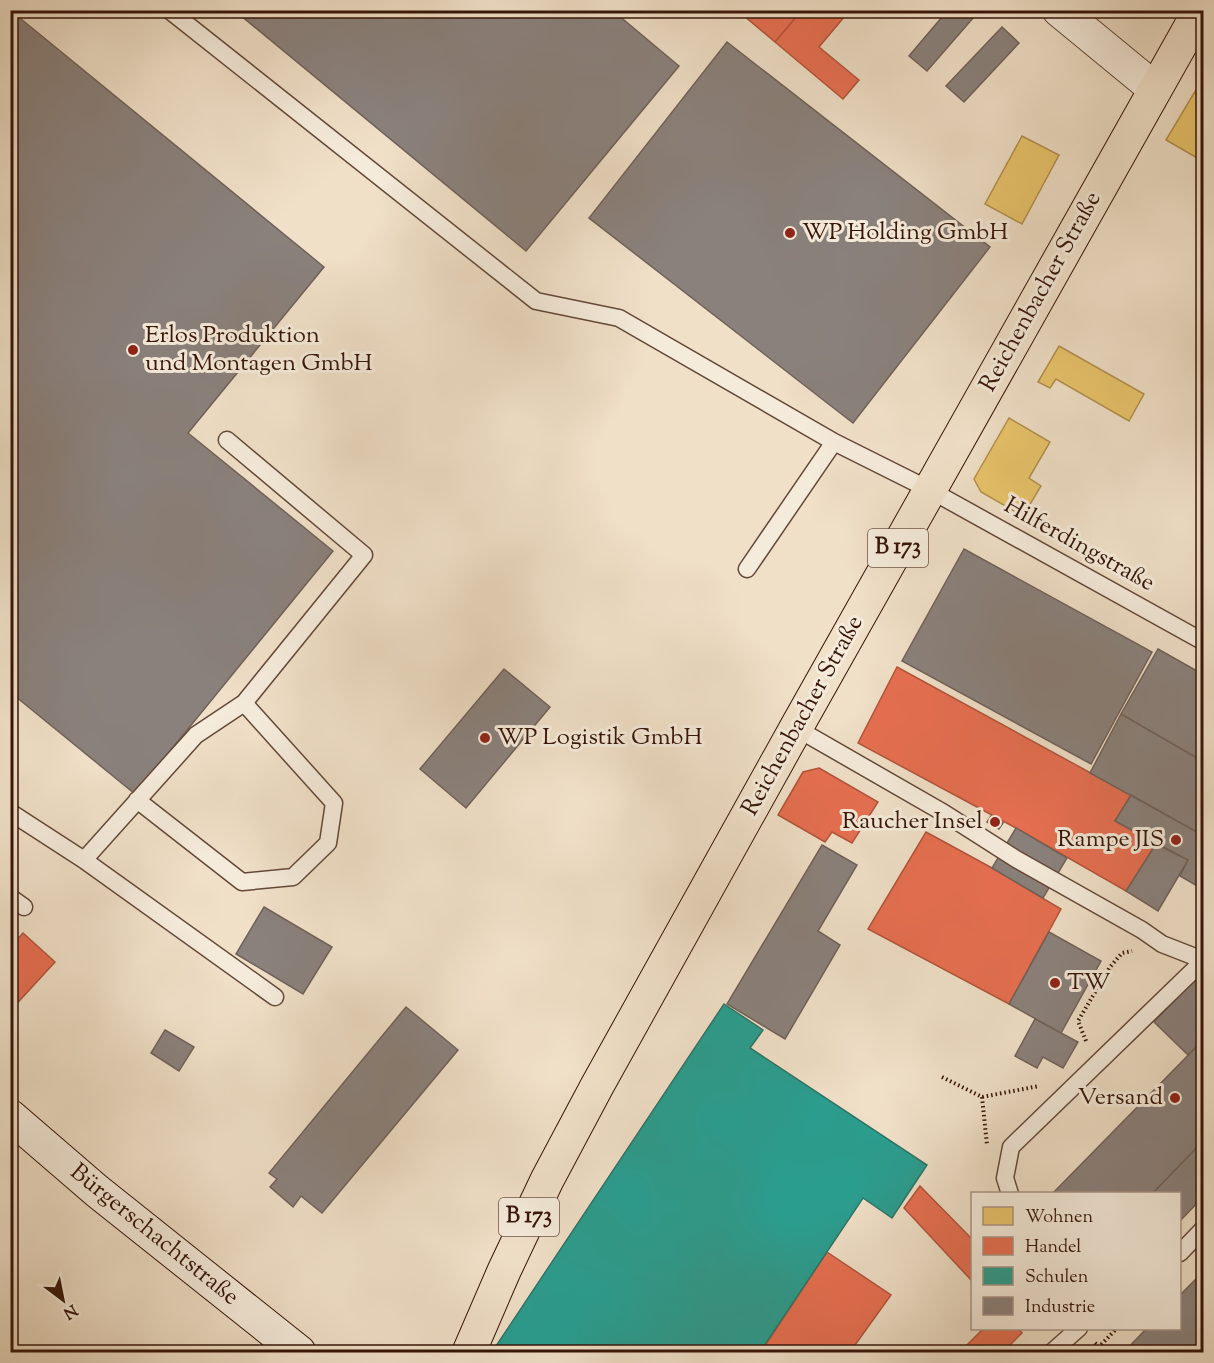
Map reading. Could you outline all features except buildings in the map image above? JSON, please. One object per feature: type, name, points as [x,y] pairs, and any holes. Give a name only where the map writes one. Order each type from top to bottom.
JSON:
[{"type":"main road","points":[[1059,10],[1155,89]]},
{"type":"main road","name":"Reichenbacher Straße","points":[[469,1353],[504,1270],[547,1180],[796,728],[1200,10]]},
{"type":"main road","name":"Bürgerschachtstraße","points":[[10,1116],[98,1191],[299,1353]]},
{"type":"lane","name":"Hilferdingstraße","points":[[169,10],[536,301],[619,318],[834,442],[930,490],[1203,642]]},
{"type":"lane","points":[[84,860],[196,735],[244,703],[364,555],[227,440]]},
{"type":"lane","points":[[747,569],[834,442]]},
{"type":"lane","points":[[137,801],[242,882],[293,877],[328,843],[334,803],[244,703]]},
{"type":"lane","points":[[796,728],[944,813],[1016,859],[1142,930],[1161,944],[1203,960],[1011,1147],[1005,1178],[1009,1192]]},
{"type":"lane","points":[[10,812],[84,860],[275,997]]},
{"type":"lane","points":[[10,897],[24,908]]},
{"type":"lane","points":[[1181,1252],[1203,1228]]},
{"type":"lane","points":[[1052,1353],[1078,1330]]},
{"type":"path","points":[[1087,1042],[1078,1021],[1110,967],[1122,953],[1161,944]]},
{"type":"path","points":[[942,1077],[982,1097],[1043,1085]]},
{"type":"place","name":"WP Holding GmbH","points":[[790,233]]},
{"type":"place","name":"Erlos Produktion und Montagen GmbH","points":[[133,350]]},
{"type":"place","name":"WP Logistik GmbH","points":[[485,738]]},
{"type":"place","name":"Raucher Insel","points":[[995,822]]},
{"type":"place","name":"Rampe JIS","points":[[1176,840]]},
{"type":"place","name":"TW","points":[[1055,983]]},
{"type":"place","name":"Versand","points":[[1175,1098]]}]
